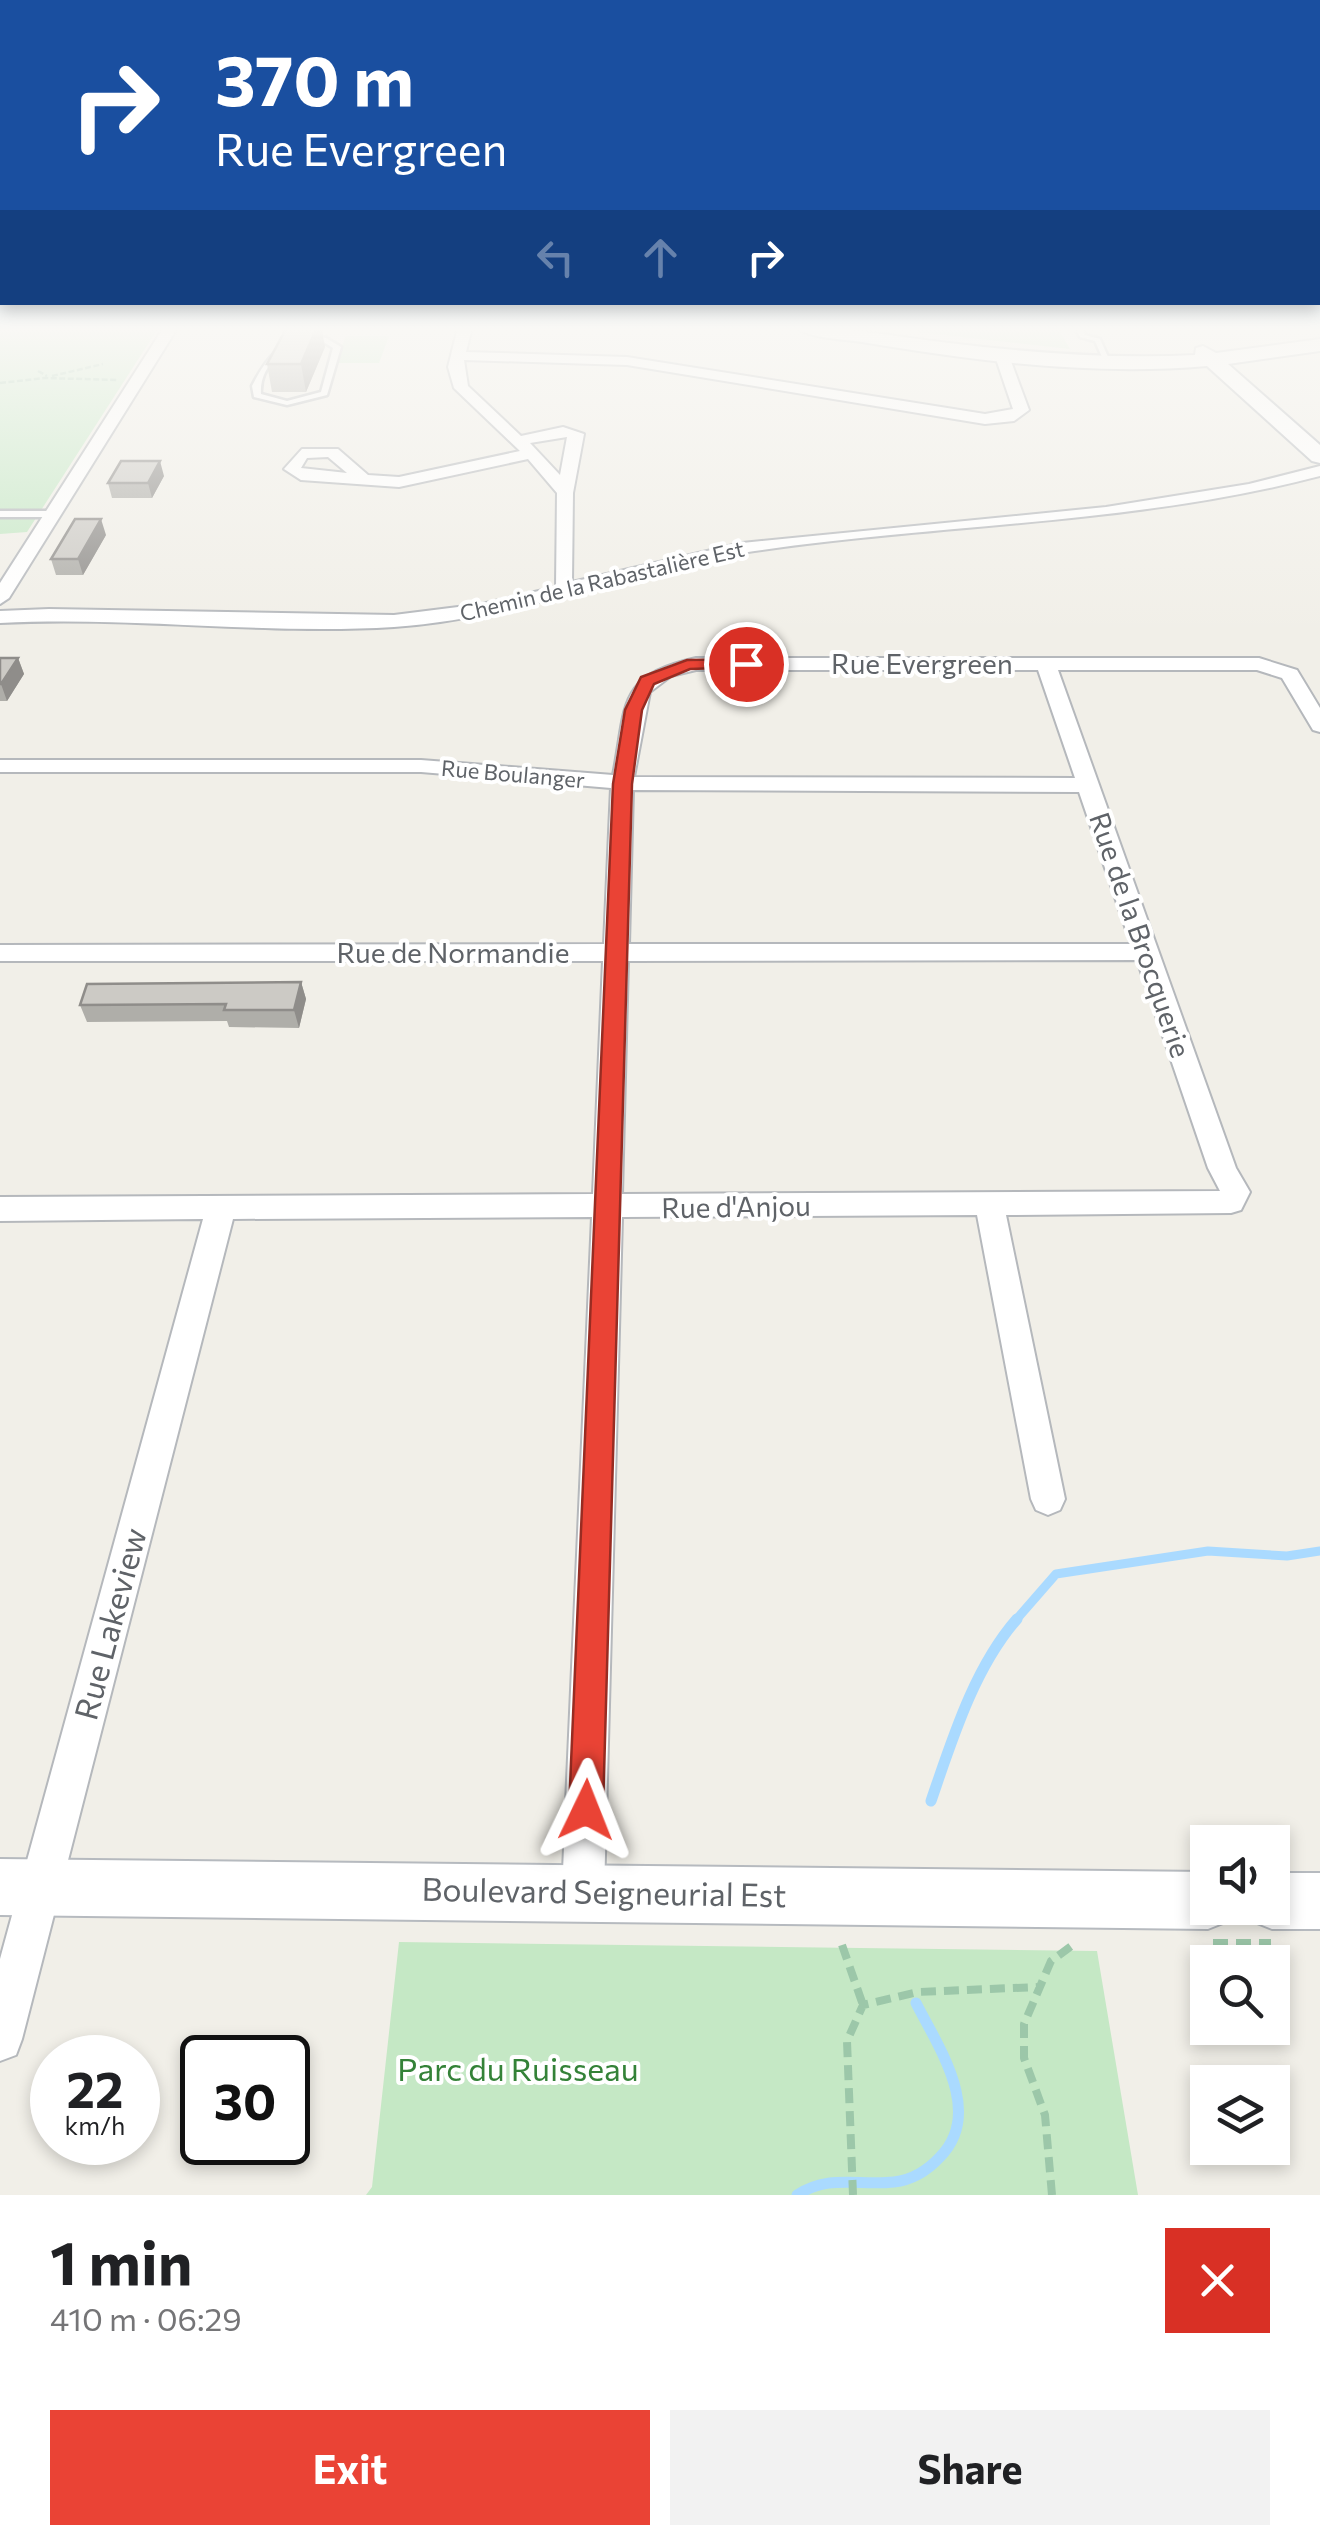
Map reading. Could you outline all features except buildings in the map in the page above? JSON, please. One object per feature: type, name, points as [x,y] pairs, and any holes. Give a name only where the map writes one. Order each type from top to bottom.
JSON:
[{"type":"street","points":[[0,598],[106,429]]},
{"type":"street","points":[[505,429],[565,493]]},
{"type":"street","points":[[1290,429],[1320,456]]},
{"type":"street","points":[[362,478],[409,481],[525,447],[562,432],[576,434],[565,493],[562,583],[567,590]]},
{"type":"street","name":"Chemin de la Rabastalière Est","points":[[0,616],[98,612],[390,621],[464,612],[733,550],[1142,507],[1320,472]]},
{"type":"street","name":"Rue Evergreen","points":[[583,1893],[622,784],[638,694],[647,681],[672,668],[704,664],[1277,667],[1296,680],[1320,726]]},
{"type":"street","name":"Rue de la Brocquerie","points":[[1046,665],[1222,1168],[1235,1192],[1231,1202]]},
{"type":"street","name":"Rue Boulanger","points":[[0,766],[454,768],[622,784],[1087,784]]},
{"type":"street","name":"Rue de Normandie","points":[[0,953],[1145,952]]},
{"type":"street","name":"Rue d'Anjou","points":[[0,1209],[606,1209],[1231,1202]]},
{"type":"street","points":[[989,1203],[1048,1499]]},
{"type":"street","name":"Rue Lakeview","points":[[0,2039],[20,1886],[221,1209]]},
{"type":"street","name":"Boulevard Seigneurial Est","points":[[20,1886],[583,1893],[1190,1921]]},
{"type":"street","points":[[1290,1916],[1320,1901]]},
{"type":"lane","points":[[0,514],[53,514]]},
{"type":"path","points":[[1052,2195],[1044,2115],[1022,2045],[1037,1986],[1062,1948],[1077,1942],[1096,1942]]},
{"type":"path","points":[[842,1945],[863,2004],[847,2041],[853,2195]]},
{"type":"path","points":[[863,2004],[918,1992],[1037,1986]]},
{"type":"green space","points":[[0,429],[93,429],[27,532],[0,534]]},
{"type":"green space","name":"Parc du Ruisseau","points":[[399,1942],[1097,1951],[1138,2195],[366,2195],[372,2187]]},
{"type":"waterway","points":[[1015,1621],[1056,1574],[1208,1551],[1287,1556],[1320,1551]]},
{"type":"waterway","points":[[931,1801],[976,1682],[1017,1619]]},
{"type":"waterway","points":[[797,2195],[832,2183],[907,2179],[930,2166],[953,2140],[958,2121],[953,2080],[916,2003]]},
{"type":"route","points":[[586,1810],[622,784],[634,710],[647,681],[664,670],[687,664],[746,664]]}]
